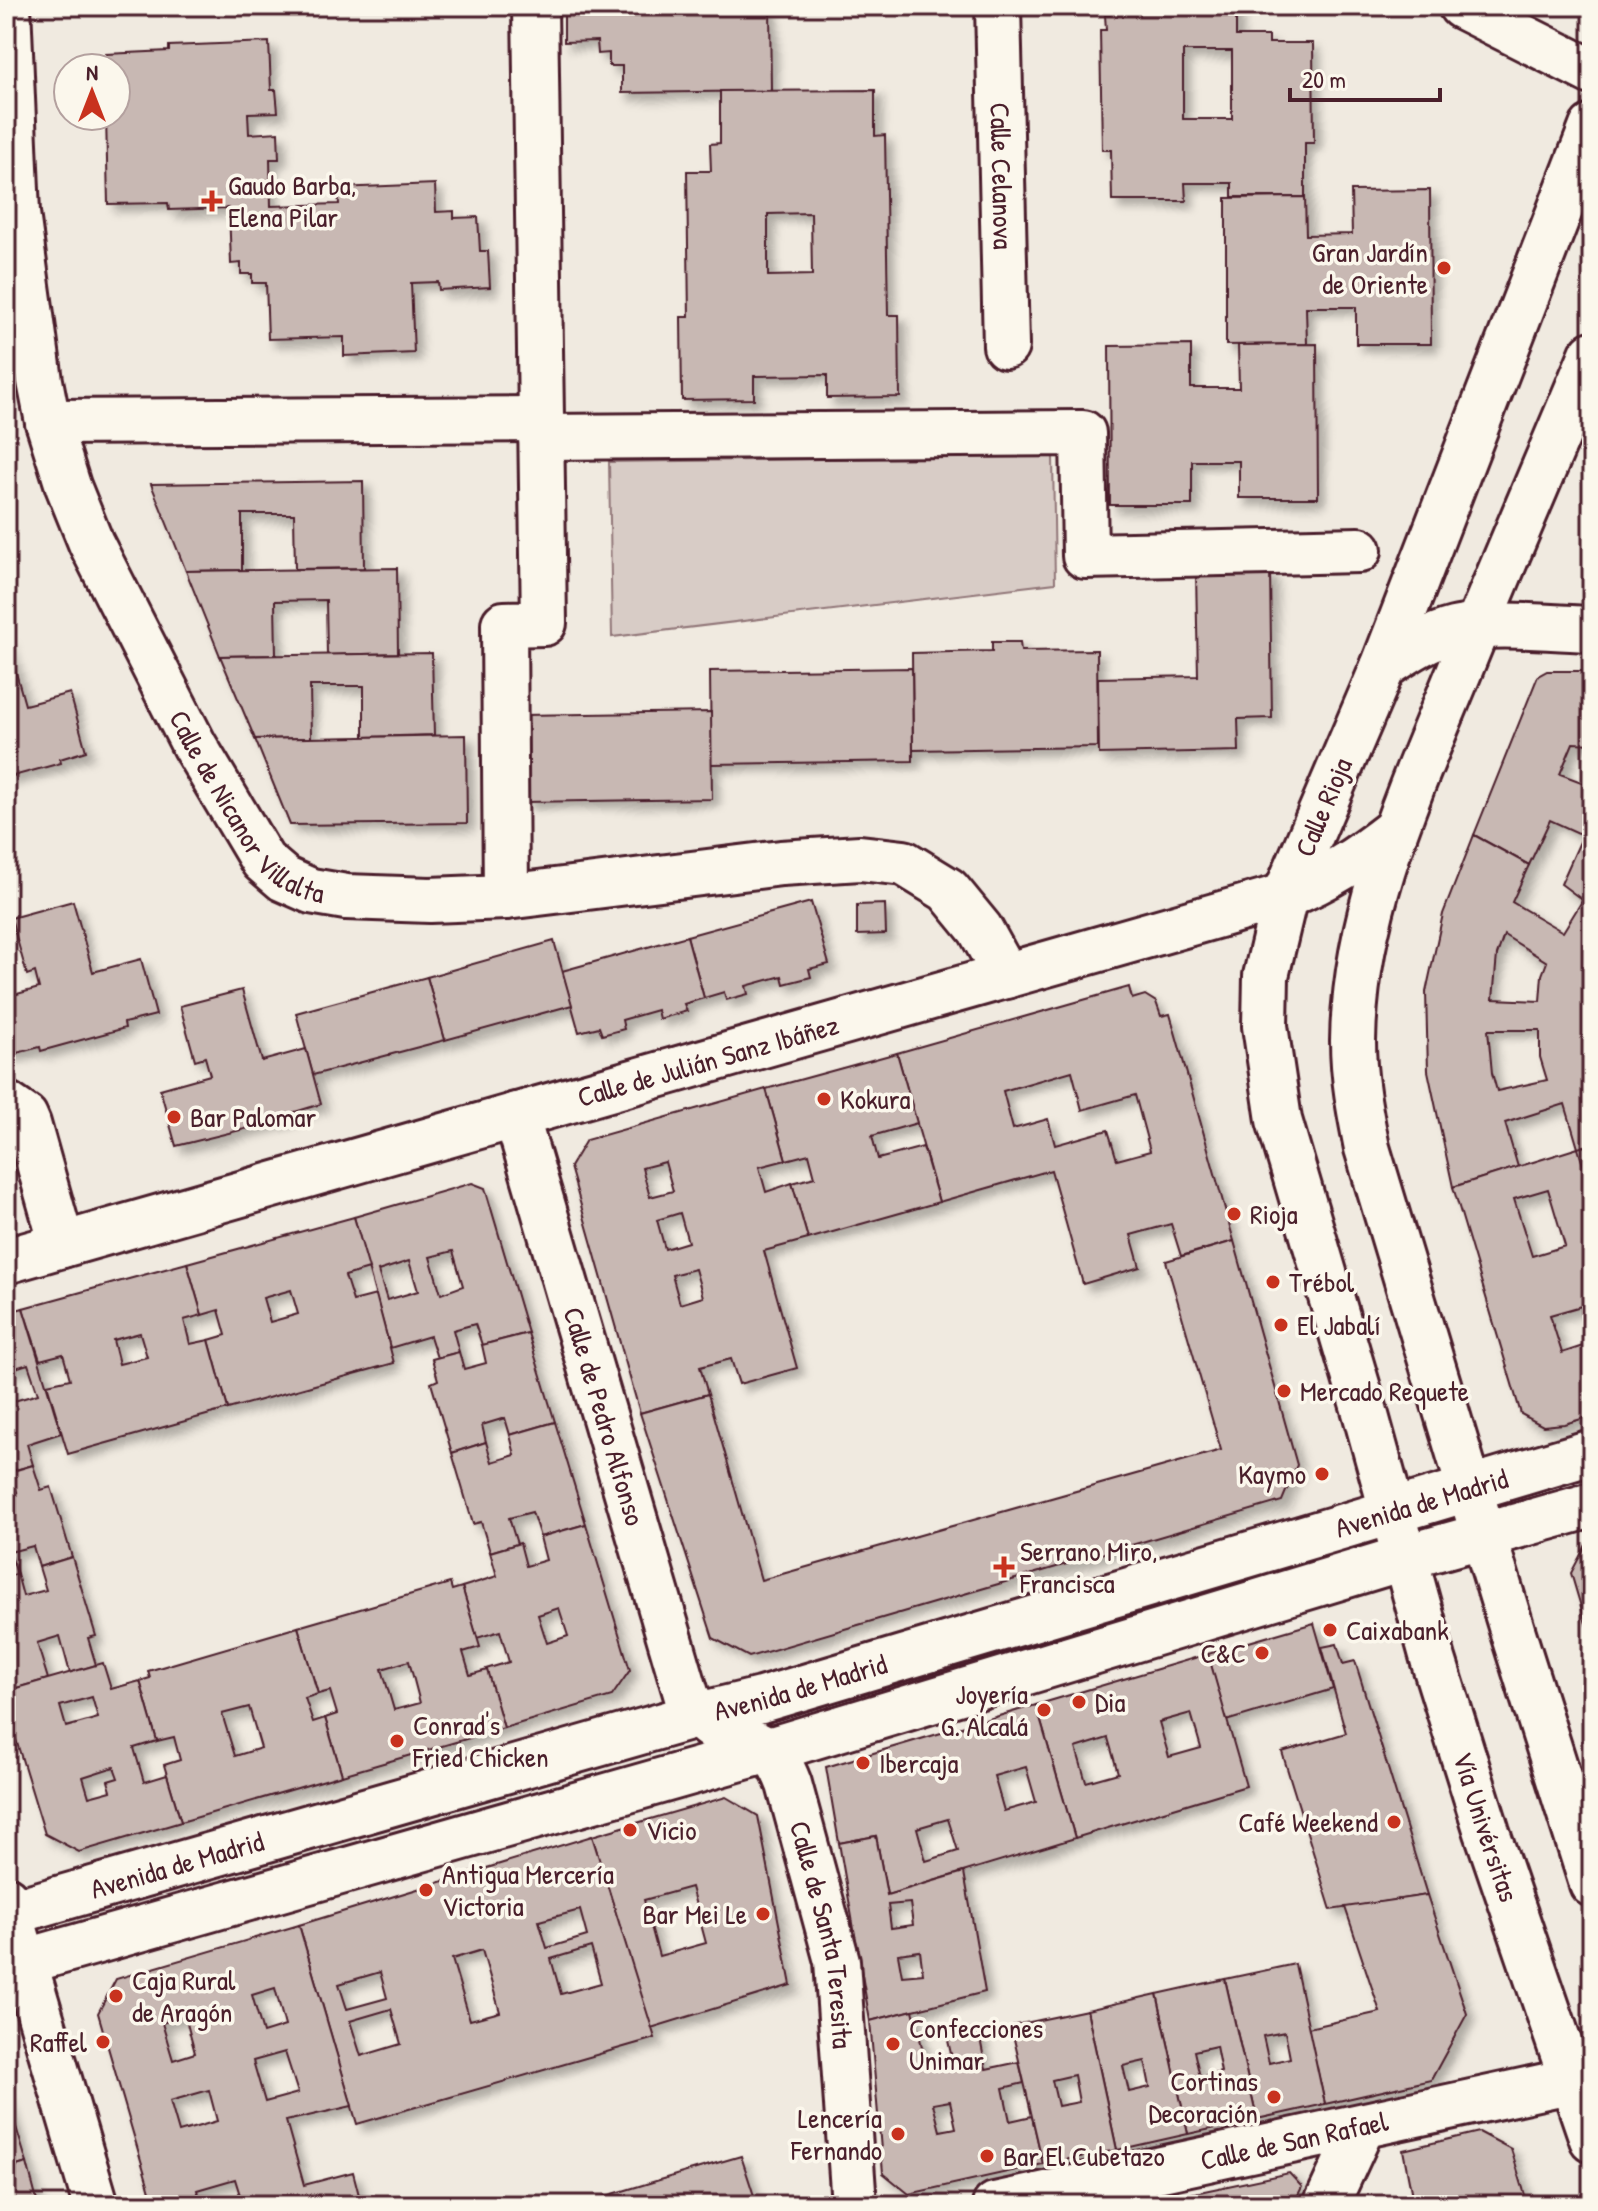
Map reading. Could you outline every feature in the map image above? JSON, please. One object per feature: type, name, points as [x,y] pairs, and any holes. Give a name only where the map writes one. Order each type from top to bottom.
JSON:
[{"type":"street","name":"Calle de Nicanor Villalta","points":[[8,6],[12,213],[48,422],[68,486],[98,557],[194,745],[263,861],[284,879],[311,891],[346,897],[430,900],[506,897],[781,863],[860,858],[904,863],[948,890],[980,929],[1006,976]]},
{"type":"street","points":[[506,897],[504,624],[544,623],[535,6]]},
{"type":"street","name":"Calle Celanova","points":[[998,6],[1006,346]]},
{"type":"street","points":[[1461,6],[1592,72]]},
{"type":"street","name":"Calle Rioja","points":[[1391,1511],[1279,1120],[1265,1026],[1266,976],[1285,896],[1383,667],[1592,127]]},
{"type":"street","points":[[1592,354],[1395,830],[1374,893],[1360,962],[1353,1044],[1357,1093],[1371,1163],[1592,1884]]},
{"type":"street","points":[[48,422],[1083,433],[1085,556],[1359,550]]},
{"type":"street","points":[[1383,667],[1407,651],[1453,630],[1477,627],[1592,629]]},
{"type":"street","name":"Calle de Julián Sanz Ibáñez","points":[[6,1261],[1285,896],[1323,881],[1353,863],[1395,830]]},
{"type":"street","points":[[6,1104],[25,1117],[28,1124],[62,1245]]},
{"type":"street","name":"Calle de Pedro Alfonso","points":[[516,1115],[679,1675],[687,1697],[699,1715]]},
{"type":"street","name":"Avenida de Madrid","points":[[7,1909],[761,1700],[1592,1452]]},
{"type":"street","name":"Avenida de Madrid","points":[[15,1965],[769,1750],[1403,1558],[1592,1505]]},
{"type":"street","name":"Vía Univérsitas","points":[[1391,1511],[1483,1817],[1581,2078],[1592,2139]]},
{"type":"street","points":[[699,1715],[715,1729],[756,1742],[769,1750]]},
{"type":"street","name":"Calle de Santa Teresita","points":[[769,1750],[782,1765],[789,1784],[837,1961],[854,2205]]},
{"type":"street","points":[[7,1909],[15,1965],[96,2205]]},
{"type":"street","name":"Calle de San Rafael","points":[[995,2205],[1581,2078]]},
{"type":"street","points":[[1326,2205],[1362,2127]]},
{"type":"shaded area","points":[[1053,456],[1055,583],[612,637],[609,462]]},
{"type":"building","points":[[564,6],[770,6],[771,91],[622,93],[622,66],[609,66],[609,53],[598,54],[597,41],[564,42]]},
{"type":"building","points":[[1110,6],[1236,6],[1236,36],[1269,36],[1269,43],[1313,43],[1314,143],[1305,143],[1305,197],[1232,197],[1232,183],[1185,183],[1186,201],[1112,201],[1111,150],[1102,150],[1100,30],[1106,30],[1105,15],[1110,15]],"holes":[[[1183,51],[1232,51],[1232,119],[1183,119]]]},
{"type":"building","points":[[269,42],[271,90],[276,90],[278,112],[248,113],[249,134],[278,132],[279,159],[270,159],[271,206],[339,204],[338,188],[435,184],[436,212],[454,211],[454,218],[478,217],[480,251],[488,251],[490,287],[439,290],[438,282],[411,283],[414,353],[344,356],[344,337],[268,339],[266,283],[252,283],[252,274],[241,274],[241,263],[231,264],[229,208],[169,210],[168,203],[108,204],[106,132],[132,132],[132,53],[169,51],[169,46]]},
{"type":"building","points":[[875,90],[875,136],[885,135],[888,315],[899,315],[900,397],[827,398],[827,375],[754,376],[754,399],[682,400],[681,317],[689,317],[687,171],[711,171],[710,144],[720,143],[720,91]],"holes":[[[811,213],[812,275],[768,276],[768,214]]]},
{"type":"building","points":[[1430,190],[1431,344],[1356,344],[1356,307],[1306,307],[1307,344],[1226,345],[1226,198],[1305,197],[1306,235],[1352,234],[1351,191]]},
{"type":"building","points":[[1317,344],[1318,498],[1239,498],[1239,461],[1192,461],[1192,505],[1110,505],[1109,346],[1191,345],[1191,388],[1239,388],[1238,345]]},
{"type":"building","points":[[363,481],[364,568],[295,569],[294,514],[242,514],[242,570],[186,571],[151,484]]},
{"type":"building","points":[[397,568],[398,653],[327,655],[326,600],[275,601],[276,655],[220,656],[186,571]]},
{"type":"building","points":[[1270,571],[1272,718],[1238,719],[1239,751],[1099,754],[1098,678],[1198,676],[1196,573]]},
{"type":"building","points":[[6,637],[25,705],[70,693],[86,751],[60,759],[61,763],[6,778]]},
{"type":"building","points":[[992,642],[1020,642],[1021,651],[1097,650],[1098,747],[913,750],[912,653],[992,651]]},
{"type":"building","points":[[432,653],[434,735],[364,737],[364,686],[310,686],[311,738],[255,739],[220,656]]},
{"type":"building","points":[[912,668],[913,761],[711,764],[710,671]]},
{"type":"building","points":[[1547,671],[1592,671],[1592,744],[1573,743],[1560,774],[1592,786],[1592,907],[1561,884],[1583,835],[1550,820],[1529,865],[1474,835],[1538,676]]},
{"type":"building","points":[[711,712],[712,799],[525,802],[523,715]]},
{"type":"building","points":[[466,735],[467,823],[290,825],[255,739]]},
{"type":"building","points":[[1474,835],[1529,865],[1512,902],[1563,932],[1582,901],[1592,907],[1592,976],[1586,1014],[1592,1064],[1592,1144],[1578,1148],[1565,1104],[1505,1123],[1518,1167],[1453,1187],[1428,1071],[1426,992],[1443,914]],"holes":[[[1504,935],[1547,962],[1542,975],[1540,1001],[1493,999],[1497,955]],[[1488,1030],[1540,1030],[1540,1057],[1547,1080],[1497,1091]]]},
{"type":"building","points":[[73,901],[93,972],[141,959],[156,1015],[124,1023],[125,1028],[41,1051],[40,1047],[9,1055],[6,997],[39,988],[35,972],[27,975],[11,918]]},
{"type":"building","points":[[811,902],[829,964],[809,969],[811,977],[784,984],[782,976],[746,986],[748,994],[726,1000],[724,992],[704,998],[687,936]]},
{"type":"building","points":[[885,904],[886,934],[857,935],[857,905]]},
{"type":"building","points":[[687,936],[704,998],[684,1004],[687,1011],[659,1019],[657,1010],[622,1020],[624,1029],[602,1035],[599,1027],[579,1032],[562,971]]},
{"type":"building","points":[[554,941],[572,1005],[445,1040],[427,977]]},
{"type":"building","points":[[427,977],[445,1040],[313,1075],[296,1013]]},
{"type":"building","points":[[1129,987],[1132,999],[1145,995],[1156,1002],[1161,1016],[1170,1014],[1234,1241],[1181,1256],[1171,1224],[1131,1235],[1140,1267],[1083,1284],[1051,1170],[939,1202],[897,1053]],"holes":[[[1072,1071],[1082,1110],[1135,1095],[1150,1151],[1117,1160],[1108,1130],[1055,1145],[1048,1119],[1013,1129],[1003,1091]]]},
{"type":"building","points":[[242,990],[262,1061],[306,1049],[321,1104],[291,1113],[293,1117],[176,1146],[160,1089],[210,1075],[205,1057],[195,1060],[180,1006]]},
{"type":"building","points":[[897,1053],[917,1123],[872,1136],[878,1159],[923,1147],[939,1202],[808,1239],[792,1183],[815,1177],[809,1154],[786,1160],[766,1089]]},
{"type":"building","points":[[766,1089],[786,1160],[759,1167],[766,1192],[792,1183],[808,1239],[764,1251],[797,1368],[739,1384],[731,1359],[700,1367],[708,1394],[640,1413],[570,1167],[586,1140]],"holes":[[[665,1162],[673,1191],[650,1197],[642,1168]],[[680,1213],[688,1242],[665,1249],[657,1220]],[[695,1269],[703,1297],[680,1304],[672,1275]]]},
{"type":"building","points":[[1578,1148],[1585,1172],[1592,1171],[1592,1241],[1583,1244],[1592,1274],[1592,1303],[1550,1315],[1562,1353],[1592,1343],[1592,1416],[1543,1426],[1521,1414],[1453,1187]],"holes":[[[1548,1189],[1565,1246],[1532,1256],[1514,1199]]]},
{"type":"building","points":[[472,1183],[485,1188],[528,1333],[482,1345],[475,1324],[453,1330],[459,1352],[437,1358],[430,1336],[390,1348],[354,1217]],"holes":[[[453,1251],[463,1286],[441,1294],[430,1257]],[[409,1261],[418,1291],[387,1300],[378,1271]]]},
{"type":"building","points":[[354,1217],[369,1269],[345,1276],[353,1301],[376,1295],[394,1363],[228,1409],[209,1340],[226,1335],[219,1310],[202,1315],[187,1263]],"holes":[[[291,1290],[298,1314],[270,1322],[263,1298]]]},
{"type":"building","points":[[1234,1241],[1297,1465],[1282,1501],[749,1657],[713,1638],[640,1413],[708,1394],[761,1580],[1221,1450],[1166,1261]]},
{"type":"building","points":[[187,1263],[202,1315],[184,1320],[190,1344],[209,1340],[228,1409],[68,1454],[47,1384],[70,1379],[63,1354],[40,1360],[23,1308]],"holes":[[[140,1333],[147,1357],[119,1364],[113,1340]]]},
{"type":"building","points":[[23,1308],[61,1433],[27,1444],[33,1465],[8,1472],[6,1373],[14,1401],[38,1394],[28,1364],[6,1371],[6,1313]]},
{"type":"building","points":[[528,1333],[555,1422],[510,1435],[505,1418],[482,1425],[486,1442],[452,1453],[431,1383],[438,1380],[432,1359],[459,1352],[464,1369],[486,1363],[482,1345]]},
{"type":"building","points":[[555,1422],[586,1524],[540,1537],[532,1512],[509,1518],[517,1544],[490,1552],[481,1522],[473,1524],[452,1453],[486,1442],[492,1462],[515,1455],[510,1435]]},
{"type":"building","points":[[33,1465],[41,1490],[51,1487],[72,1557],[39,1567],[33,1546],[10,1552],[17,1574],[6,1577],[6,1495],[17,1492],[10,1472]]},
{"type":"building","points":[[586,1524],[630,1670],[612,1696],[504,1728],[486,1669],[509,1662],[500,1631],[477,1638],[462,1587],[497,1576],[490,1552],[520,1543],[526,1566],[546,1560],[540,1537]],"holes":[[[559,1608],[568,1636],[547,1643],[538,1615]]]},
{"type":"building","points":[[1592,1539],[1592,1644],[1571,1573]]},
{"type":"building","points":[[72,1557],[96,1636],[88,1638],[96,1665],[70,1673],[60,1636],[37,1643],[48,1679],[6,1691],[6,1577],[17,1574],[23,1596],[46,1590],[39,1567]]},
{"type":"building","points":[[450,1583],[452,1590],[462,1587],[480,1647],[463,1652],[470,1675],[487,1670],[504,1728],[342,1775],[325,1718],[337,1714],[330,1691],[318,1694],[298,1627]],"holes":[[[409,1661],[420,1703],[394,1710],[382,1669]]]},
{"type":"building","points":[[1314,1623],[1333,1689],[1226,1721],[1208,1654]]},
{"type":"building","points":[[298,1627],[318,1694],[305,1698],[313,1722],[325,1718],[342,1775],[181,1822],[164,1765],[180,1760],[174,1737],[157,1741],[140,1681],[150,1678],[148,1671]],"holes":[[[249,1707],[261,1748],[235,1756],[222,1714]]]},
{"type":"building","points":[[1337,1644],[1343,1664],[1355,1661],[1427,1895],[1331,1910],[1282,1752],[1346,1733],[1322,1647]]},
{"type":"building","points":[[1208,1654],[1246,1786],[1075,1838],[1036,1705]],"holes":[[[1191,1713],[1201,1748],[1169,1757],[1159,1722]],[[1108,1738],[1118,1773],[1086,1782],[1076,1748]]]},
{"type":"building","points":[[103,1663],[111,1689],[140,1681],[157,1741],[134,1748],[144,1782],[167,1775],[181,1822],[79,1852],[45,1834],[6,1707],[6,1691]],"holes":[[[92,1697],[98,1718],[66,1727],[60,1706]],[[114,1767],[118,1778],[108,1781],[111,1791],[89,1797],[83,1777]]]},
{"type":"building","points":[[1036,1705],[1075,1838],[887,1895],[876,1836],[839,1843],[826,1767]],"holes":[[[1026,1767],[1036,1802],[1004,1811],[994,1776]],[[948,1819],[958,1851],[926,1861],[917,1828]]]},
{"type":"building","points":[[726,1797],[758,1816],[791,1985],[651,2028],[592,1836]],"holes":[[[691,1887],[706,1943],[659,1956],[644,1900]]]},
{"type":"building","points":[[592,1836],[655,2038],[357,2124],[299,1925]],"holes":[[[580,1910],[587,1936],[547,1948],[539,1921]],[[591,1947],[601,1983],[561,1994],[551,1959]],[[482,1950],[500,2012],[470,2020],[452,1959]],[[380,1972],[387,1998],[347,2009],[339,1984]],[[391,2009],[401,2044],[361,2056],[350,2021]]]},
{"type":"building","points":[[876,1836],[887,1895],[964,1872],[985,1992],[870,2021],[839,1843]],"holes":[[[910,1903],[913,1925],[891,1928],[888,1905]],[[920,1951],[923,1974],[902,1976],[898,1954]]]},
{"type":"building","points":[[1427,1895],[1467,2014],[1431,2080],[1325,2104],[1308,2028],[1380,2012],[1345,1907]]},
{"type":"building","points":[[299,1925],[352,2106],[286,2121],[304,2185],[353,2172],[361,2203],[243,2205],[235,2179],[197,2190],[201,2205],[154,2205],[98,2013],[116,1979]],"holes":[[[275,1988],[285,2026],[263,2033],[252,1995]],[[185,2016],[195,2053],[173,2060],[162,2023]],[[285,2052],[298,2093],[265,2102],[253,2061]],[[209,2090],[217,2121],[179,2132],[170,2101]]]},
{"type":"building","points":[[1295,1964],[1325,2104],[1257,2119],[1225,1979]],"holes":[[[1285,2032],[1290,2058],[1269,2063],[1263,2036]]]},
{"type":"building","points":[[1225,1979],[1257,2119],[1188,2134],[1157,1994]],"holes":[[[1216,2046],[1221,2072],[1200,2077],[1194,2051]]]},
{"type":"building","points":[[1157,1994],[1188,2134],[1117,2150],[1087,2010]],"holes":[[[1145,2061],[1150,2087],[1129,2092],[1123,2066]]]},
{"type":"building","points":[[913,2010],[925,2059],[951,2054],[947,2036],[978,2028],[986,2069],[1019,2062],[1024,2083],[1003,2088],[1010,2121],[1032,2116],[1043,2164],[909,2194],[883,2173],[870,2021]],"holes":[[[950,2101],[956,2128],[940,2131],[933,2104]]]},
{"type":"building","points":[[1087,2010],[1117,2150],[1043,2164],[1011,2026]],"holes":[[[1074,2075],[1079,2102],[1058,2106],[1052,2080]]]},
{"type":"building","points":[[6,2094],[27,2163],[6,2169]]},
{"type":"building","points":[[1479,2132],[1511,2149],[1528,2205],[1430,2205],[1413,2201],[1403,2150]]},
{"type":"building","points":[[741,2156],[757,2205],[576,2205],[696,2169]]},
{"type":"building","points":[[27,2163],[38,2205],[6,2205],[6,2169]]},
{"type":"building","points":[[1289,2173],[1302,2187],[1293,2205],[1138,2205]]},
{"type":"building","points":[[382,2197],[384,2205],[354,2205]]},
{"type":"place","name":"Gaudo Barba, Elena Pilar","points":[[212,201]]},
{"type":"place","name":"Gran Jardín de Oriente","points":[[1444,268]]},
{"type":"place","name":"Kokura","points":[[824,1099]]},
{"type":"place","name":"Bar Palomar","points":[[174,1117]]},
{"type":"place","name":"Rioja","points":[[1234,1214]]},
{"type":"place","name":"Trébol","points":[[1273,1282]]},
{"type":"place","name":"El Jabalí","points":[[1281,1325]]},
{"type":"place","name":"Mercado Requete","points":[[1284,1391]]},
{"type":"place","name":"Kaymo","points":[[1322,1474]]},
{"type":"place","name":"Serrano Miro, Francisca","points":[[1004,1567]]},
{"type":"place","name":"Caixabank","points":[[1330,1630]]},
{"type":"place","name":"C&C","points":[[1262,1653]]},
{"type":"place","name":"Dia","points":[[1079,1702]]},
{"type":"place","name":"Joyería G. Alcalá","points":[[1044,1710]]},
{"type":"place","name":"Conrad's Fried Chicken","points":[[397,1741]]},
{"type":"place","name":"Ibercaja","points":[[863,1763]]},
{"type":"place","name":"Café Weekend","points":[[1394,1822]]},
{"type":"place","name":"Vicio","points":[[630,1830]]},
{"type":"place","name":"Antigua Mercería Victoria","points":[[426,1890]]},
{"type":"place","name":"Bar Mei Le","points":[[763,1914]]},
{"type":"place","name":"Caja Rural de Aragón","points":[[116,1996]]},
{"type":"place","name":"Raffel","points":[[103,2042]]},
{"type":"place","name":"Confecciones Unimar","points":[[893,2044]]},
{"type":"place","name":"Cortinas Decoración","points":[[1274,2097]]},
{"type":"place","name":"Lencería Fernando","points":[[898,2134]]},
{"type":"place","name":"Bar El Cubetazo","points":[[987,2156]]}]
